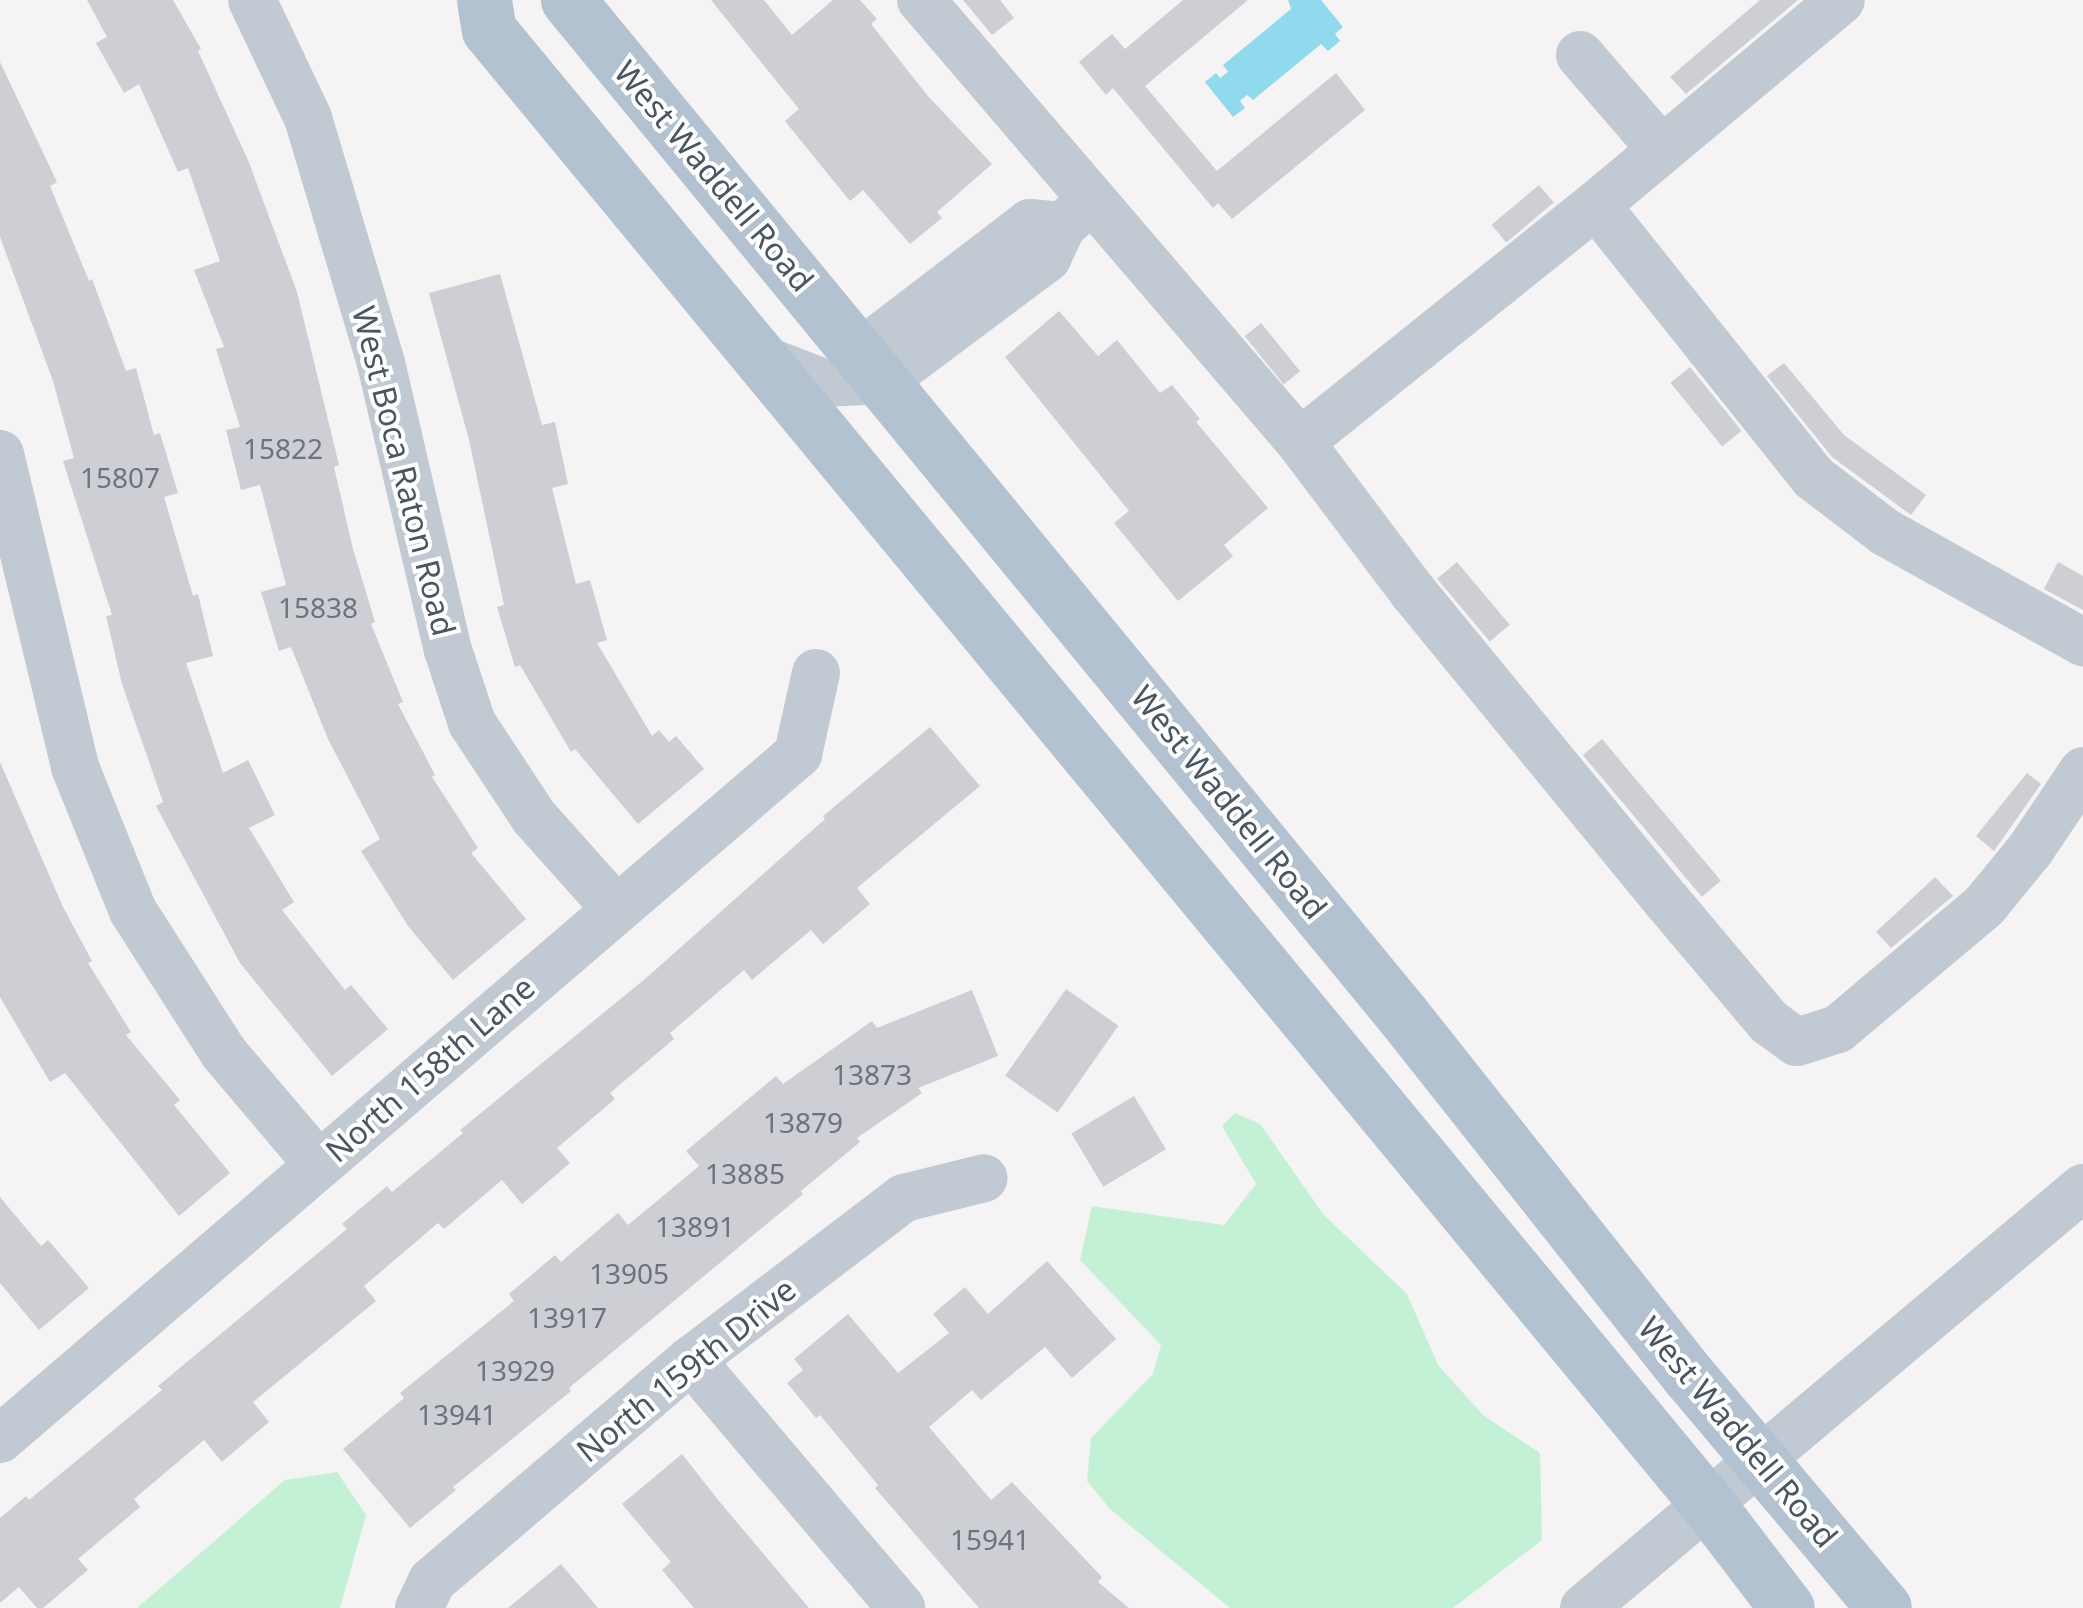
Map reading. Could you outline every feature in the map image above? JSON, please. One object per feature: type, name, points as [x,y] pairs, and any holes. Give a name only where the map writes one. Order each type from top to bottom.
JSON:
[{"type":"main road","points":[[484,0],[490,30],[1709,1506],[1787,1608]]},
{"type":"main road","name":"West Waddell Road","points":[[568,0],[1401,1013],[1688,1375],[1884,1608]]},
{"type":"street","name":"West Boca Raton Road","points":[[252,0],[308,118],[381,362],[448,650],[472,723],[534,818],[616,909]]},
{"type":"street","points":[[921,0],[1077,213],[1300,442],[1413,592],[1667,901],[1769,1022],[1798,1042],[1838,1028],[1985,905],[2030,850],[2083,771]]},
{"type":"street","points":[[1300,442],[1596,205],[1841,0]]},
{"type":"street","points":[[1580,55],[1662,150]]},
{"type":"street","points":[[1596,205],[1813,477],[1885,532],[2083,642]]},
{"type":"street","points":[[764,360],[824,383],[872,367],[1046,258],[1077,213]]},
{"type":"street","points":[[0,454],[75,767],[133,911],[222,1052],[318,1165]]},
{"type":"street","name":"North 158th Lane","points":[[4,1427],[318,1165],[798,754],[816,674]]},
{"type":"street","name":"North 159th Drive","points":[[419,1608],[432,1582],[691,1360],[904,1198],[984,1178]]},
{"type":"street","points":[[1584,1608],[2083,1188]]},
{"type":"street","points":[[691,1360],[901,1608]]},
{"type":"green space","points":[[1235,1113],[1260,1124],[1324,1215],[1407,1294],[1438,1365],[1484,1416],[1540,1453],[1542,1540],[1453,1608],[1230,1608],[1110,1509],[1087,1481],[1091,1438],[1153,1374],[1161,1345],[1080,1260],[1092,1206],[1224,1225],[1256,1184],[1222,1126]]},
{"type":"green space","points":[[337,1472],[366,1515],[340,1608],[137,1608],[285,1480]]},
{"type":"water","points":[[1288,0],[1321,0],[1343,27],[1335,34],[1340,41],[1328,51],[1321,44],[1253,100],[1247,95],[1240,101],[1245,108],[1233,117],[1205,82],[1216,73],[1220,78],[1228,72],[1223,65],[1291,9]]},
{"type":"building","points":[[87,0],[173,0],[201,49],[198,51],[248,160],[297,292],[339,465],[334,467],[353,549],[375,622],[371,624],[403,702],[398,704],[435,775],[432,777],[478,848],[471,853],[526,919],[453,980],[408,926],[361,851],[380,839],[328,739],[291,647],[279,651],[261,592],[286,585],[260,485],[241,490],[226,430],[240,427],[216,349],[224,347],[194,270],[220,261],[188,168],[178,172],[139,84],[124,93],[96,43],[107,37]]},
{"type":"building","points":[[711,0],[764,0],[792,35],[833,0],[860,0],[877,19],[871,24],[927,95],[992,164],[937,212],[942,218],[910,244],[863,190],[850,201],[823,168],[785,121],[799,109]]},
{"type":"building","points":[[963,0],[1000,0],[1014,18],[992,35]]},
{"type":"building","points":[[1183,0],[1248,0],[1145,86],[1217,171],[1336,73],[1365,110],[1232,219],[1218,203],[1213,208],[1113,88],[1106,95],[1079,62],[1112,34],[1125,49]]},
{"type":"building","points":[[1760,0],[1798,0],[1686,94],[1670,77]]},
{"type":"building","points":[[0,62],[57,182],[50,186],[89,281],[92,279],[126,371],[136,368],[154,435],[160,433],[178,493],[164,497],[193,596],[198,594],[213,656],[186,663],[223,773],[248,760],[275,815],[249,828],[294,902],[282,910],[345,990],[351,985],[388,1029],[332,1076],[240,963],[156,806],[163,802],[122,684],[106,616],[112,615],[63,461],[74,458],[53,381],[0,237]]},
{"type":"building","points":[[1539,185],[1554,203],[1506,242],[1492,225]]},
{"type":"building","points":[[500,274],[542,425],[555,422],[568,484],[552,488],[576,584],[590,580],[607,640],[597,643],[652,736],[659,730],[669,742],[676,736],[704,769],[638,824],[575,749],[571,752],[520,665],[515,667],[497,607],[504,605],[469,440],[429,293]]},
{"type":"building","points":[[1059,311],[1098,356],[1117,340],[1160,393],[1172,385],[1200,419],[1196,422],[1268,508],[1224,545],[1233,556],[1178,601],[1114,523],[1129,511],[1005,357]]},
{"type":"building","points":[[1261,323],[1300,371],[1284,384],[1245,336]]},
{"type":"building","points":[[1784,363],[1844,435],[1926,495],[1911,515],[1832,457],[1767,376]]},
{"type":"building","points":[[1690,367],[1742,431],[1722,446],[1671,383]]},
{"type":"building","points":[[1457,562],[1510,625],[1490,642],[1437,579]]},
{"type":"building","points":[[2058,562],[2083,576],[2083,610],[2044,589]]},
{"type":"building","points":[[930,727],[980,786],[857,888],[870,904],[823,944],[811,930],[752,980],[744,970],[670,1033],[674,1039],[610,1093],[615,1099],[557,1148],[570,1163],[522,1204],[502,1180],[444,1229],[438,1223],[364,1286],[376,1301],[253,1402],[269,1422],[222,1462],[204,1440],[134,1499],[140,1507],[78,1559],[88,1570],[43,1608],[37,1608],[19,1587],[0,1603],[0,1518],[26,1496],[29,1500],[162,1390],[158,1386],[347,1229],[342,1224],[387,1186],[392,1192],[463,1133],[460,1130],[645,979],[825,819],[823,816]]},
{"type":"building","points":[[1602,739],[1721,881],[1702,897],[1583,755]]},
{"type":"building","points":[[0,762],[63,907],[92,961],[88,963],[131,1032],[126,1035],[180,1100],[174,1105],[230,1173],[179,1216],[65,1073],[50,1082],[0,997]]},
{"type":"building","points":[[2027,773],[2041,784],[1994,851],[1976,836]]},
{"type":"building","points":[[1935,877],[1953,896],[1891,948],[1876,932]]},
{"type":"building","points":[[1066,989],[1118,1026],[1058,1113],[1005,1076]]},
{"type":"building","points":[[972,990],[998,1056],[918,1088],[922,1093],[857,1138],[860,1142],[801,1191],[803,1194],[569,1388],[571,1391],[453,1487],[456,1490],[410,1528],[343,1449],[404,1398],[400,1393],[514,1301],[509,1294],[555,1255],[561,1262],[618,1213],[628,1225],[699,1166],[686,1151],[776,1076],[783,1084],[872,1021],[877,1028]]},
{"type":"building","points":[[1134,1096],[1166,1149],[1103,1187],[1071,1134]]},
{"type":"building","points":[[0,1197],[41,1246],[48,1240],[89,1288],[39,1330],[0,1283]]},
{"type":"building","points":[[1047,1261],[1116,1339],[1072,1378],[1045,1347],[981,1400],[972,1390],[929,1427],[991,1500],[1012,1482],[1102,1577],[1098,1582],[1129,1608],[979,1608],[875,1488],[878,1485],[820,1415],[816,1418],[787,1383],[803,1370],[794,1359],[848,1314],[898,1373],[949,1333],[933,1314],[965,1287],[988,1314]]},
{"type":"building","points":[[682,1454],[809,1608],[694,1608],[662,1570],[671,1562],[622,1504]]},
{"type":"building","points":[[561,1564],[598,1608],[508,1608]]}]
